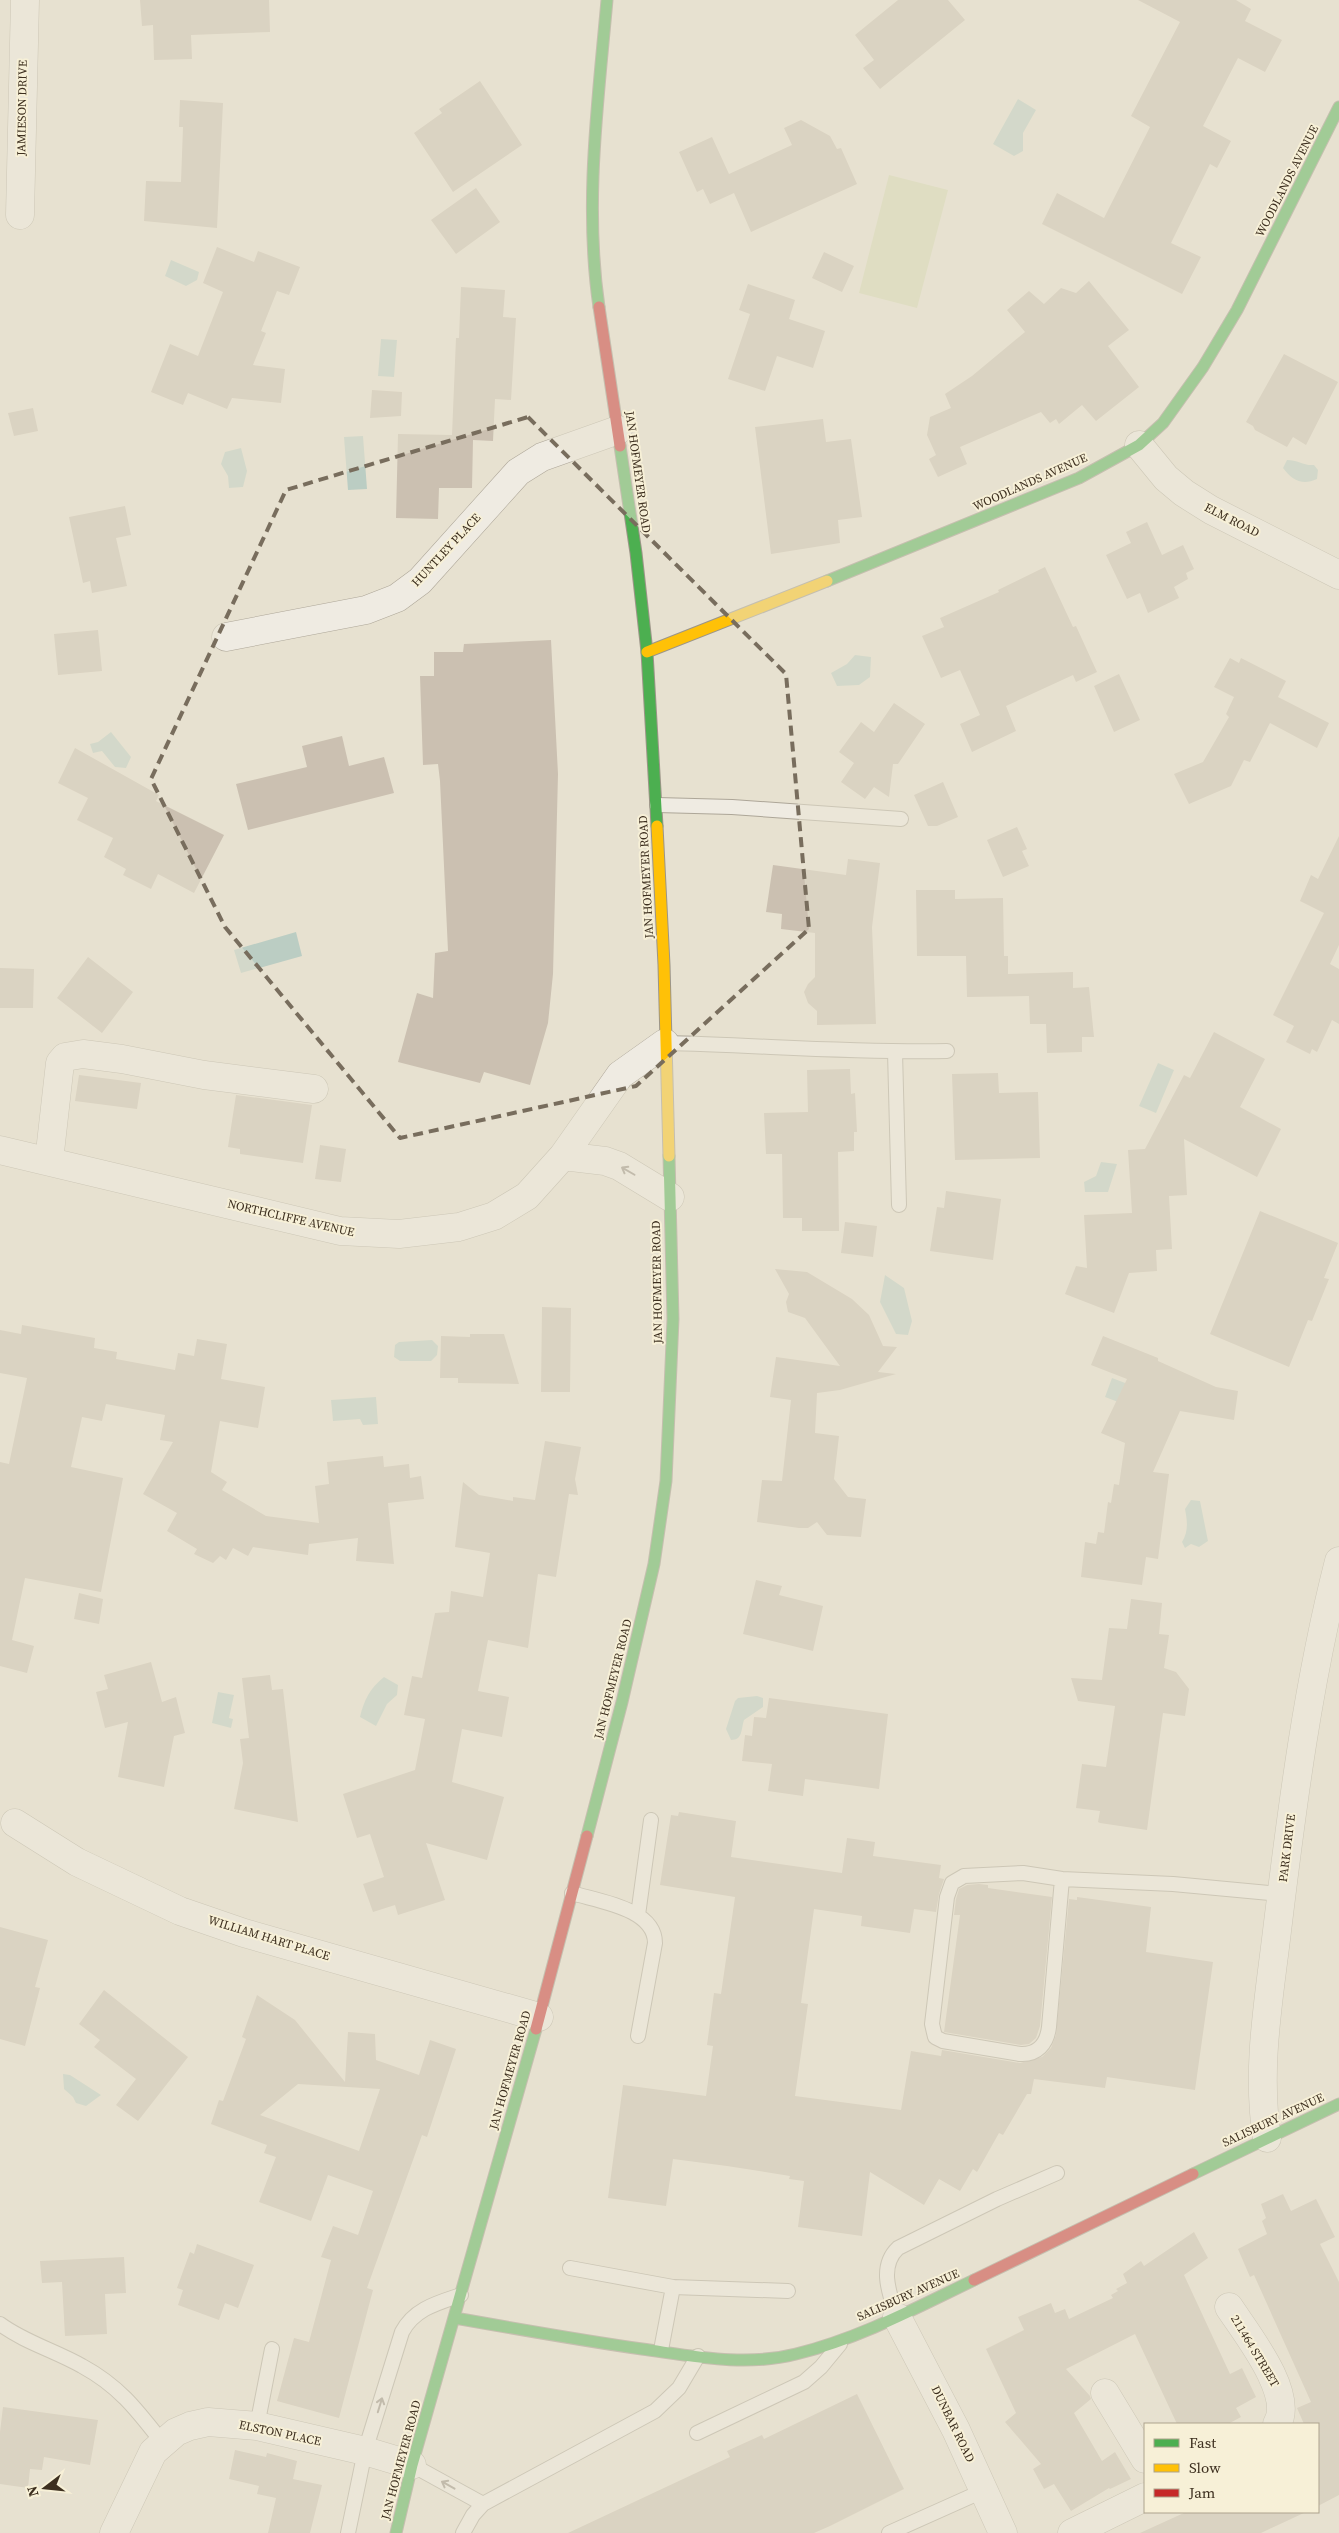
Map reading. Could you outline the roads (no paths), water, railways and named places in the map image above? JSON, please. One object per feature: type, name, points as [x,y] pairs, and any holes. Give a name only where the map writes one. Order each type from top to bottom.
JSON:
[{"type":"street","name":"JAMIESON DRIVE","points":[[20,215],[25,0]]},
{"type":"street","name":"JAN HOFMEYER ROAD","points":[[396,2533],[412,2465],[539,2017],[640,1631],[654,1564],[666,1481],[673,1319],[657,806],[647,652],[636,553],[596,285],[593,222],[594,143],[607,0]]},
{"type":"street","name":"WOODLANDS AVENUE","points":[[647,652],[942,536],[1079,478],[1139,445],[1163,423],[1212,351],[1237,310],[1339,107]]},
{"type":"street","name":"HUNTLEY PLACE","points":[[226,637],[366,610],[397,598],[420,581],[510,480],[526,467],[542,457],[563,448],[618,430]]},
{"type":"street","name":"ELM ROAD","points":[[1139,445],[1166,478],[1184,493],[1210,510],[1339,576]]},
{"type":"street","name":"NORTHCLIFFE AVENUE","points":[[0,1150],[340,1231],[389,1234],[458,1227],[494,1216],[527,1196],[563,1156],[620,1075],[665,1043]]},
{"type":"street","points":[[49,1161],[60,1063],[67,1056],[83,1054],[122,1059],[204,1075],[314,1089]]},
{"type":"street","points":[[563,1156],[606,1161],[619,1166],[670,1197]]},
{"type":"street","name":"PARK DRIVE","points":[[1267,2138],[1261,2084],[1281,1894],[1293,1799],[1303,1741],[1339,1561]]},
{"type":"street","name":"WILLIAM HART PLACE","points":[[15,1823],[78,1862],[180,1911],[244,1933],[539,2017]]},
{"type":"street","name":"SALISBURY AVENUE","points":[[455,2318],[588,2342],[740,2361],[768,2359],[821,2347],[898,2317],[1339,2104]]},
{"type":"street","name":"211464 STREET","points":[[1229,2307],[1278,2387],[1281,2410],[1277,2423]]},
{"type":"street","name":"DUNBAR ROAD","points":[[898,2317],[985,2490],[1003,2533]]},
{"type":"street","points":[[1105,2393],[1144,2458]]},
{"type":"street","name":"ELSTON PLACE","points":[[114,2533],[153,2452],[162,2442],[190,2426],[208,2422],[257,2426],[366,2451],[412,2465]]},
{"type":"street","points":[[1072,2533],[1144,2497]]},
{"type":"lane","points":[[657,806],[732,807],[901,819]]},
{"type":"lane","points":[[665,1043],[747,1044],[895,1052],[947,1051]]},
{"type":"lane","points":[[895,1052],[899,1205]]},
{"type":"lane","points":[[638,1915],[652,1820]]},
{"type":"lane","points":[[1062,1879],[1049,2028],[1042,2046],[1031,2053],[1020,2054],[943,2041],[935,2037],[932,2031],[933,2017],[946,1897],[950,1886],[959,1878],[981,1874],[1023,1873],[1062,1879],[1174,1884],[1281,1894]]},
{"type":"lane","points":[[572,1893],[620,1907],[638,1915],[651,1928],[655,1938],[638,2036]]},
{"type":"lane","points":[[898,2317],[887,2277],[889,2259],[898,2248],[997,2199],[1057,2173]]},
{"type":"lane","points":[[570,2268],[673,2287],[788,2291]]},
{"type":"lane","points":[[661,2350],[673,2287]]},
{"type":"lane","points":[[348,2533],[366,2451],[406,2325],[422,2310],[461,2295]]},
{"type":"lane","points":[[0,2324],[110,2382],[129,2400],[162,2442]]},
{"type":"lane","points":[[697,2433],[804,2382],[821,2367],[845,2338]]},
{"type":"lane","points":[[257,2426],[272,2349]]},
{"type":"lane","points":[[463,2533],[473,2515],[483,2504],[655,2411],[679,2388],[698,2356]]},
{"type":"lane","points":[[412,2465],[483,2504]]},
{"type":"lane","points":[[889,2533],[985,2490]]}]
